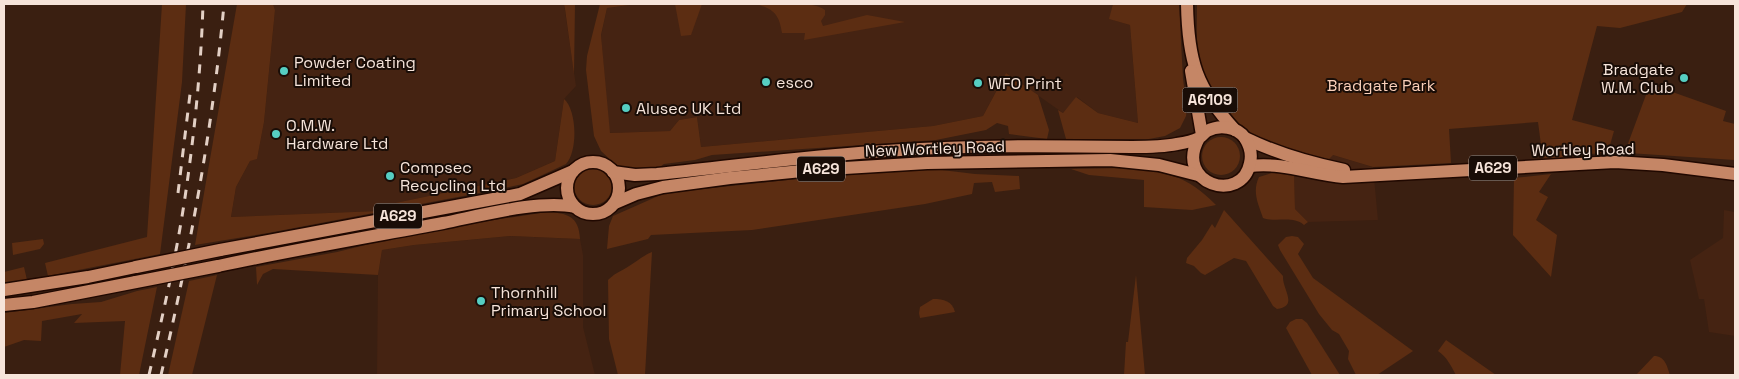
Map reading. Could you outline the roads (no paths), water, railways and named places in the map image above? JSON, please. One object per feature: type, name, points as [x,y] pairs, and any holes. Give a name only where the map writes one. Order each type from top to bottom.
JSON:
[{"type":"main road","name":"A6109","points":[[1187,4],[1193,64],[1208,98],[1240,134]]},
{"type":"main road","name":"A6109","points":[[1193,64],[1191,73],[1200,136]]},
{"type":"main road","name":"A629","points":[[1200,136],[1214,128],[1228,128],[1240,134]]},
{"type":"main road","points":[[1240,134],[1250,147],[1250,166]]},
{"type":"main road","name":"Wortley Road","points":[[1240,134],[1266,148],[1293,157],[1372,176]]},
{"type":"main road","points":[[1198,175],[1192,156],[1200,136]]},
{"type":"main road","name":"New Wortley Road","points":[[614,172],[642,175],[878,151],[1023,145],[1164,146],[1200,136]]},
{"type":"main road","name":"New Wortley Road","points":[[615,203],[636,194],[663,187],[730,178],[812,170],[917,164],[1031,160],[1110,160],[1159,165],[1198,175]]},
{"type":"main road","name":"A629","points":[[4,290],[88,277],[220,250],[520,194],[592,162],[605,165],[614,172]]},
{"type":"main road","name":"Wortley Road","points":[[1250,166],[1266,164],[1343,178],[1615,162],[1663,165],[1735,174]]},
{"type":"main road","name":"A629","points":[[1198,175],[1214,185],[1223,186],[1240,180],[1250,166]]},
{"type":"main road","points":[[573,171],[569,178],[567,193],[575,207]]},
{"type":"main road","points":[[614,172],[617,177],[619,190],[615,203]]},
{"type":"main road","name":"A629","points":[[4,305],[43,300],[516,209],[557,204],[575,207],[587,214],[596,214],[604,212],[615,203]]},
{"type":"railway","points":[[149,375],[184,204],[197,104],[203,4]]},
{"type":"railway","points":[[161,375],[181,284],[207,144],[224,4]]},
{"type":"railway","points":[[178,193],[191,86]]},
{"type":"place","name":"Powder Coating Limited","points":[[284,71]]},
{"type":"place","name":"Bradgate W.M. Club","points":[[1684,78]]},
{"type":"place","name":"esco","points":[[766,82]]},
{"type":"place","name":"WFO Print","points":[[978,83]]},
{"type":"place","name":"Alusec UK Ltd","points":[[626,108]]},
{"type":"place","name":"O.M.W. Hardware Ltd","points":[[276,134]]},
{"type":"place","name":"Compsec Recycling Ltd","points":[[390,176]]},
{"type":"place","name":"Thornhill Primary School","points":[[481,301]]},
{"type":"park label","name":"Bradgate Park","points":[[1381,85]]}]
